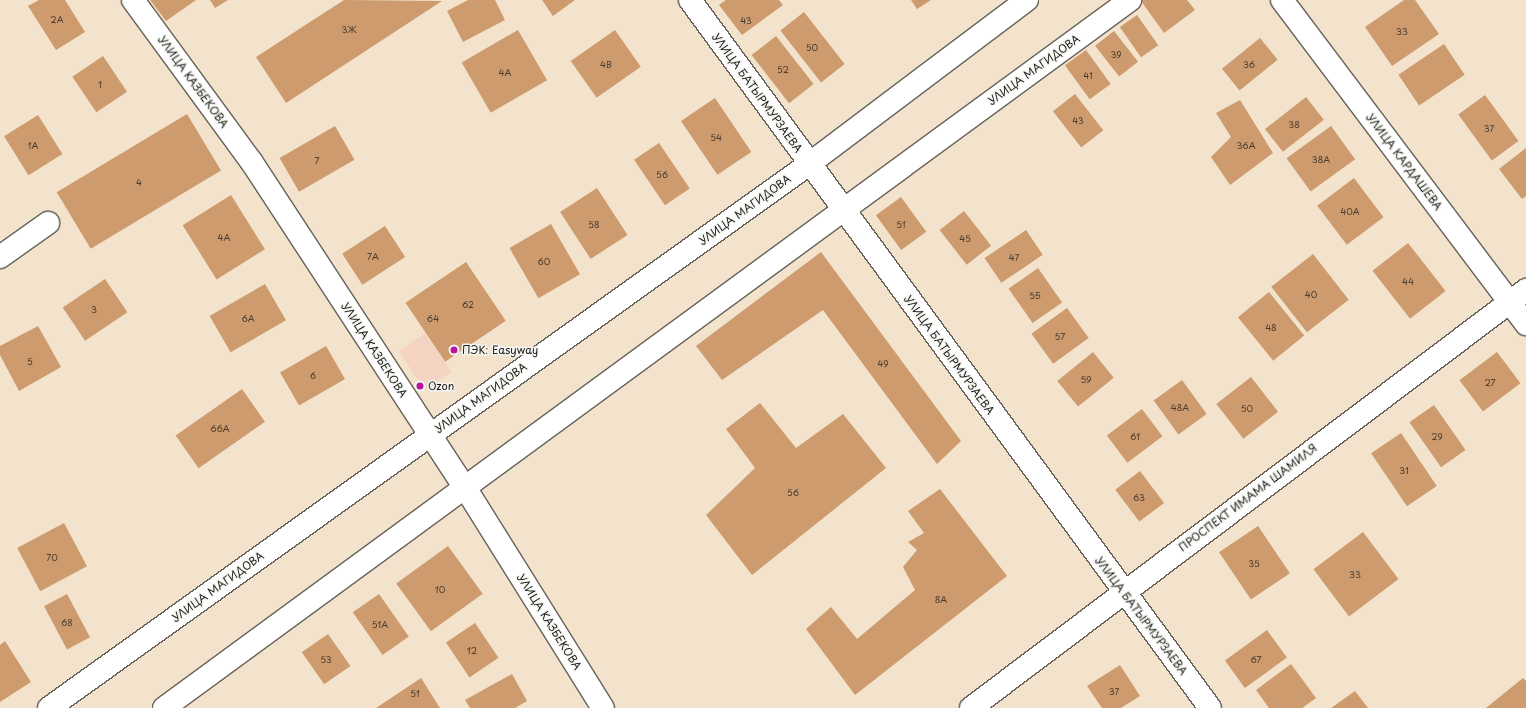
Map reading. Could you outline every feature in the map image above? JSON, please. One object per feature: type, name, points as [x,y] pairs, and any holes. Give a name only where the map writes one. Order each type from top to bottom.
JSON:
[{"type":"main road","name":"УЛИЦА КАЗБЕКОВА","points":[[134,0],[251,161],[466,489],[603,708]]},
{"type":"main road","name":"УЛИЦА БАТЫРМУРЗАЕВА","points":[[690,0],[1210,708]]},
{"type":"main road","name":"УЛИЦА МАГИДОВА","points":[[49,708],[809,164],[1027,0]]},
{"type":"main road","name":"УЛИЦА МАГИДОВА","points":[[164,708],[466,489],[1130,0]]},
{"type":"main road","name":"УЛИЦА КАРДАШЕВА","points":[[1282,0],[1518,296],[1526,324]]},
{"type":"main road","points":[[0,257],[48,223]]},
{"type":"main road","name":"ПРОСПЕКТ ИМАМА ШАМИЛЯ","points":[[971,708],[1123,591],[1518,296]]},
{"type":"shaded area","points":[[425,333],[451,372],[425,390],[398,351]]},
{"type":"building","points":[[39,0],[65,0],[85,32],[56,50],[28,6]]},
{"type":"building","points":[[150,0],[196,0],[166,21]]},
{"type":"building","points":[[210,0],[228,0],[215,8]]},
{"type":"building","points":[[344,0],[442,1],[286,103],[256,57]]},
{"type":"building","points":[[468,0],[495,0],[505,20],[463,42],[447,11]]},
{"type":"building","points":[[542,0],[575,0],[553,16]]},
{"type":"building","points":[[726,0],[779,0],[783,5],[742,35],[719,5]]},
{"type":"building","points":[[911,0],[931,0],[917,9]]},
{"type":"building","points":[[1187,0],[1195,10],[1164,33],[1141,1]]},
{"type":"building","points":[[1404,0],[1415,0],[1439,34],[1392,66],[1365,27]]},
{"type":"building","points":[[804,12],[845,64],[821,82],[780,30]]},
{"type":"building","points":[[1137,15],[1158,45],[1141,57],[1120,27]]},
{"type":"building","points":[[518,30],[547,80],[491,113],[462,62]]},
{"type":"building","points":[[615,30],[641,67],[597,98],[571,61]]},
{"type":"building","points":[[1114,31],[1138,62],[1119,77],[1095,46]]},
{"type":"building","points":[[776,36],[814,84],[789,103],[752,55]]},
{"type":"building","points":[[1260,38],[1278,60],[1240,91],[1222,69]]},
{"type":"building","points":[[1444,44],[1465,75],[1419,105],[1398,75]]},
{"type":"building","points":[[1086,50],[1111,84],[1090,99],[1065,65]]},
{"type":"building","points":[[103,56],[127,92],[96,112],[72,77]]},
{"type":"building","points":[[1075,94],[1103,130],[1081,147],[1053,111]]},
{"type":"building","points":[[1485,95],[1519,141],[1492,161],[1458,114]]},
{"type":"building","points":[[1306,97],[1324,120],[1283,152],[1265,129]]},
{"type":"building","points":[[715,98],[751,152],[717,175],[681,121]]},
{"type":"building","points":[[1240,100],[1273,153],[1230,185],[1211,157],[1231,137],[1216,113]]},
{"type":"building","points":[[187,114],[221,171],[91,249],[57,192]]},
{"type":"building","points":[[38,115],[62,154],[28,175],[4,136]]},
{"type":"building","points":[[335,126],[354,160],[299,192],[280,158]]},
{"type":"building","points":[[1331,126],[1355,159],[1311,191],[1287,158]]},
{"type":"building","points":[[659,143],[690,189],[665,205],[634,160]]},
{"type":"building","points":[[1526,148],[1526,196],[1522,199],[1499,169]]},
{"type":"building","points":[[1354,178],[1383,217],[1347,245],[1317,206]]},
{"type":"building","points":[[597,188],[627,235],[591,259],[560,212]]},
{"type":"building","points":[[231,195],[265,249],[217,279],[183,225]]},
{"type":"building","points":[[901,197],[926,232],[901,250],[876,215]]},
{"type":"building","points":[[964,211],[991,246],[967,265],[940,230]]},
{"type":"building","points":[[551,224],[580,274],[538,298],[509,248]]},
{"type":"building","points":[[385,226],[405,257],[362,285],[342,254]]},
{"type":"building","points":[[1026,230],[1043,255],[1001,283],[985,258]]},
{"type":"building","points":[[1408,243],[1446,291],[1410,319],[1373,271]]},
{"type":"building","points":[[821,252],[961,441],[937,464],[823,310],[722,380],[696,346]]},
{"type":"building","points":[[1313,254],[1349,300],[1307,332],[1271,287]]},
{"type":"building","points":[[466,262],[506,321],[445,362],[405,303]]},
{"type":"building","points":[[1038,268],[1062,302],[1033,323],[1009,289]]},
{"type":"building","points":[[105,279],[127,312],[85,341],[63,308]]},
{"type":"building","points":[[265,284],[286,320],[231,352],[210,316]]},
{"type":"building","points":[[1269,292],[1304,336],[1273,361],[1238,317]]},
{"type":"building","points":[[1067,308],[1089,338],[1053,364],[1031,334]]},
{"type":"building","points":[[38,326],[61,367],[19,391],[0,355],[0,346]]},
{"type":"building","points":[[326,346],[345,379],[299,405],[280,372]]},
{"type":"building","points":[[1093,352],[1114,378],[1078,407],[1057,381]]},
{"type":"building","points":[[1497,352],[1520,383],[1483,411],[1459,380]]},
{"type":"building","points":[[1251,377],[1278,412],[1243,439],[1216,404]]},
{"type":"building","points":[[1182,380],[1207,414],[1178,435],[1154,401]]},
{"type":"building","points":[[242,389],[265,422],[199,468],[176,435]]},
{"type":"building","points":[[760,403],[796,448],[843,414],[886,468],[752,575],[706,515],[755,468],[726,429]]},
{"type":"building","points":[[1434,405],[1466,450],[1441,467],[1409,422]]},
{"type":"building","points":[[1142,409],[1162,436],[1127,463],[1107,435]]},
{"type":"building","points":[[1401,433],[1437,486],[1407,506],[1371,453]]},
{"type":"building","points":[[1140,471],[1164,503],[1139,522],[1115,490]]},
{"type":"building","points":[[940,489],[1007,576],[855,695],[806,629],[831,607],[857,639],[915,590],[903,567],[917,550],[908,542],[924,533],[908,511]]},
{"type":"building","points":[[64,523],[87,566],[40,591],[17,548]]},
{"type":"building","points":[[1258,526],[1290,573],[1251,600],[1219,552]]},
{"type":"building","points":[[1363,532],[1399,579],[1349,616],[1313,569]]},
{"type":"building","points":[[448,546],[483,594],[431,631],[396,584]]},
{"type":"building","points":[[67,594],[90,637],[67,649],[44,606]]},
{"type":"building","points":[[379,594],[409,637],[383,655],[353,612]]},
{"type":"building","points":[[475,623],[498,658],[469,677],[446,643]]},
{"type":"building","points":[[1267,630],[1287,658],[1245,688],[1225,661]]},
{"type":"building","points":[[328,634],[350,666],[324,684],[302,652]]},
{"type":"building","points":[[5,641],[31,682],[0,702],[0,645]]},
{"type":"building","points":[[1291,664],[1316,698],[1302,708],[1269,708],[1256,690]]},
{"type":"building","points":[[1120,665],[1140,696],[1121,708],[1102,708],[1087,686]]},
{"type":"building","points":[[512,674],[527,701],[515,708],[470,708],[465,700]]},
{"type":"building","points":[[421,678],[440,708],[376,708]]},
{"type":"building","points":[[1523,678],[1526,681],[1526,708],[1486,708]]},
{"type":"building","points":[[1355,691],[1368,708],[1331,708]]},
{"type":"place","name":"ПЭК: Easyway","points":[[454,350]]},
{"type":"place","name":"Ozon","points":[[420,386]]}]
